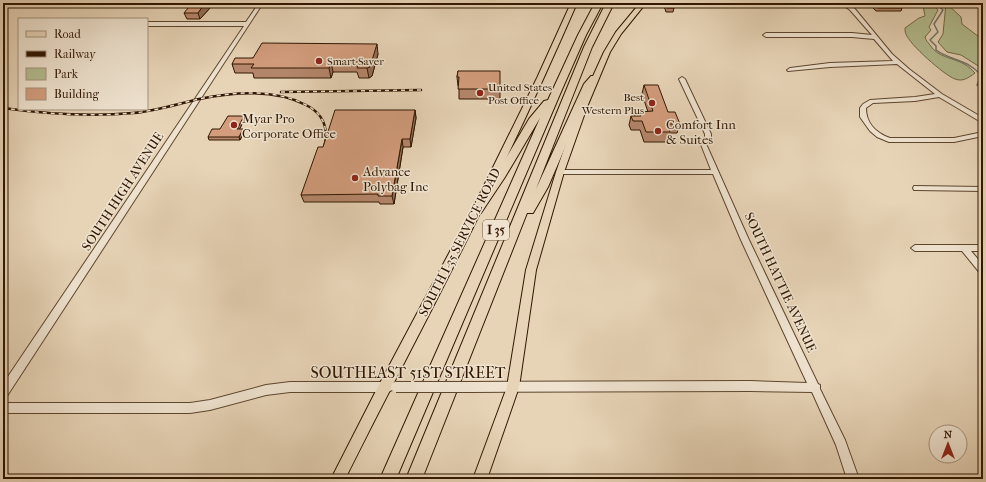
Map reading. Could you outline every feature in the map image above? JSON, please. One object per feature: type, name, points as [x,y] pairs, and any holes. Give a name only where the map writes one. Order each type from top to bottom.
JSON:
[{"type":"highway","name":"I 35","points":[[388,479],[555,94],[582,35],[600,3]]},
{"type":"highway","name":"I 35","points":[[414,479],[588,47],[610,3]]},
{"type":"highway","points":[[510,240],[542,187],[588,84],[594,78]]},
{"type":"highway","points":[[477,210],[500,177],[534,119],[555,94]]},
{"type":"main road","name":"SOUTH I-35 SERVICE ROAD","points":[[338,479],[390,387],[541,78],[574,3]]},
{"type":"main road","points":[[480,479],[506,411],[513,387],[520,353],[531,270],[560,172],[594,78],[612,42],[644,3]]},
{"type":"street","name":"SOUTH HIGH AVENUE","points":[[3,393],[262,3]]},
{"type":"street","points":[[842,3],[852,10],[865,23],[875,37],[898,62],[940,95],[983,121]]},
{"type":"street","points":[[848,3],[852,10]]},
{"type":"street","points":[[148,24],[247,24]]},
{"type":"street","points":[[766,35],[852,35],[875,37]]},
{"type":"street","points":[[790,70],[830,65],[898,62]]},
{"type":"street","name":"SOUTH HATTIE AVENUE","points":[[682,79],[708,134],[708,138],[703,142],[715,172],[745,240],[816,388],[841,444],[853,479]]},
{"type":"street","points":[[940,95],[916,99],[872,101],[863,108],[863,117],[872,130],[879,136],[889,140],[954,140],[983,134]]},
{"type":"street","points":[[560,172],[715,172]]},
{"type":"street","points":[[917,188],[983,189]]},
{"type":"street","points":[[915,248],[983,248]]},
{"type":"street","points":[[964,248],[983,271]]},
{"type":"street","name":"SOUTHEAST 51ST STREET","points":[[3,408],[190,408],[210,405],[266,390],[290,387],[750,386],[816,388]]},
{"type":"green space","points":[[927,3],[932,3],[938,10],[929,27],[931,30],[925,37],[926,40],[933,49],[941,55],[961,62],[975,73],[968,78],[958,80],[943,72],[920,52],[909,39],[905,28],[919,18],[925,16],[923,6]]},
{"type":"green space","points":[[946,3],[961,17],[962,24],[983,40],[983,69],[961,55],[947,52],[938,42],[943,34]]},
{"type":"building","points":[[192,3],[205,3],[198,13],[184,13]]},
{"type":"building","points":[[665,3],[672,3],[674,8],[667,8]]},
{"type":"building","points":[[872,3],[896,3],[902,8],[878,8]]},
{"type":"building","points":[[262,43],[377,44],[370,67],[367,68],[357,68],[359,62],[331,62],[329,68],[251,68],[254,64],[232,64],[235,58],[253,58]]},
{"type":"building","points":[[458,71],[500,71],[500,89],[458,89]]},
{"type":"building","points":[[644,85],[658,85],[668,112],[675,112],[680,124],[667,124],[670,132],[646,132],[642,121],[633,121],[631,116],[641,116],[640,112],[653,111]]},
{"type":"building","name":"Advance Polybag Inc","points":[[335,110],[415,110],[410,139],[402,139],[392,196],[378,196],[378,194],[301,195],[318,147],[323,147]]},
{"type":"building","name":"Myar Pro Corporate Office","points":[[228,116],[244,116],[237,129],[243,129],[239,137],[208,137],[212,129],[220,129]]},
{"type":"waterway","points":[[936,3],[943,10],[934,24],[938,32],[930,40],[936,46],[936,50],[942,54],[970,65],[975,69],[981,75],[977,85],[983,90]]},
{"type":"railway","points":[[281,92],[421,90]]},
{"type":"railway","points":[[19,110],[101,115],[133,113],[150,111],[199,99],[239,93],[267,94],[294,100],[306,105],[317,113],[324,123],[326,135],[324,148]]},
{"type":"railway","points":[[3,108],[18,110]]},
{"type":"place","name":"Smart Saver","points":[[319,61]]},
{"type":"place","name":"United States Post Office","points":[[480,93]]},
{"type":"place","name":"Best Western Plus","points":[[652,103]]},
{"type":"place","name":"Myar Pro Corporate Office","points":[[234,125]]},
{"type":"place","name":"Comfort Inn & Suites","points":[[658,131]]},
{"type":"place","name":"Advance Polybag Inc","points":[[355,178]]}]
